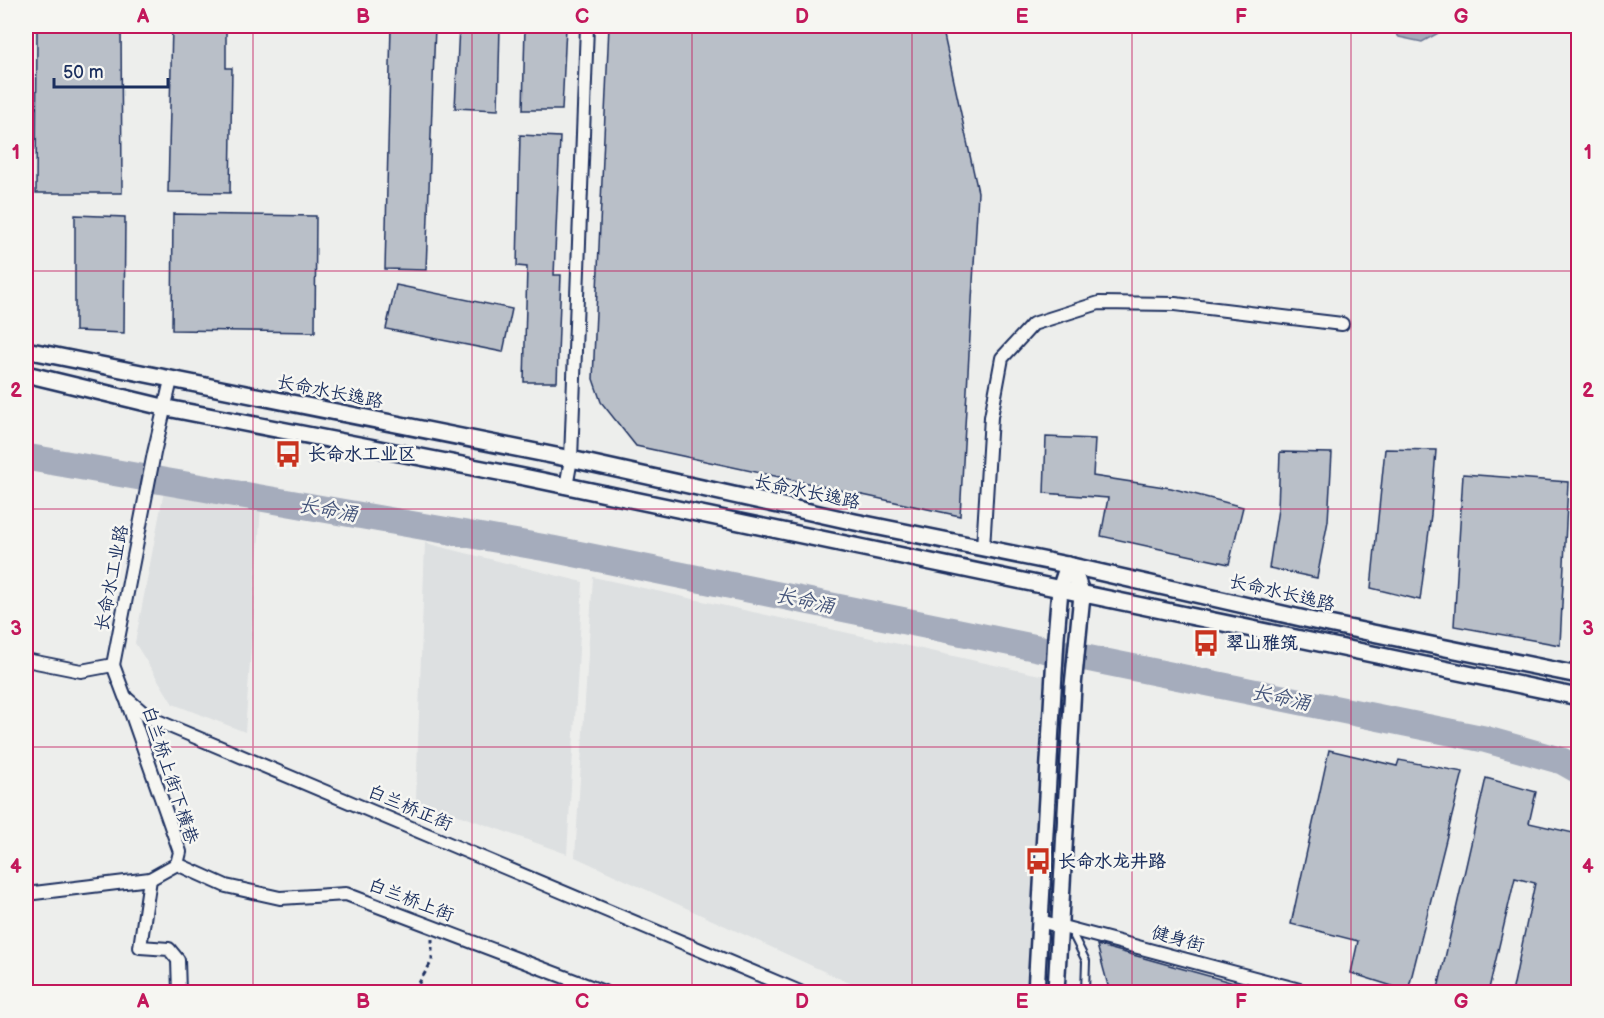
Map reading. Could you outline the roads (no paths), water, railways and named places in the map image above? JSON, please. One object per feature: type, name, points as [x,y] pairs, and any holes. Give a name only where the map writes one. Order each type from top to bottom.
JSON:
[{"type":"street","points":[[566,487],[572,459],[587,26]]},
{"type":"street","points":[[983,548],[991,417],[1002,358],[1033,324],[1099,303],[1175,304],[1342,324]]},
{"type":"street","name":"长命水长逸路","points":[[26,350],[572,459],[1070,565],[1314,621],[1578,675]]},
{"type":"street","points":[[26,374],[166,408],[566,487],[1578,697]]},
{"type":"street","points":[[166,408],[171,380]]},
{"type":"street","name":"长命水工业路","points":[[113,665],[154,453],[166,408]]},
{"type":"street","points":[[1036,993],[1056,637],[1060,589],[1070,565]]},
{"type":"street","points":[[1056,993],[1064,927],[1073,686],[1082,595],[1070,565]]},
{"type":"street","points":[[26,660],[81,671],[113,665]]},
{"type":"street","name":"白兰桥正街","points":[[113,665],[125,697],[148,717],[800,993]]},
{"type":"street","name":"白兰桥上街下横巷","points":[[125,697],[180,852],[177,864]]},
{"type":"street","points":[[26,894],[150,879],[177,864]]},
{"type":"street","name":"白兰桥上街","points":[[177,864],[226,886],[280,898],[346,894],[604,993]]},
{"type":"street","points":[[150,879],[140,947],[169,949],[178,960],[179,993]]},
{"type":"street","name":"健身街","points":[[1040,921],[1307,993]]},
{"type":"lane","points":[[1064,927],[1086,961],[1085,993]]},
{"type":"water","points":[[1389,26],[1451,26],[1422,42],[1399,37]]},
{"type":"waterway","name":"长命涌","points":[[26,457],[552,549],[1484,739],[1562,761],[1578,770]]},
{"type":"place","name":"长命水工业区","points":[[288,454]]},
{"type":"place","name":"翠山雅筑","points":[[1206,643]]},
{"type":"place","name":"长命水龙井路","points":[[1038,861]]}]
